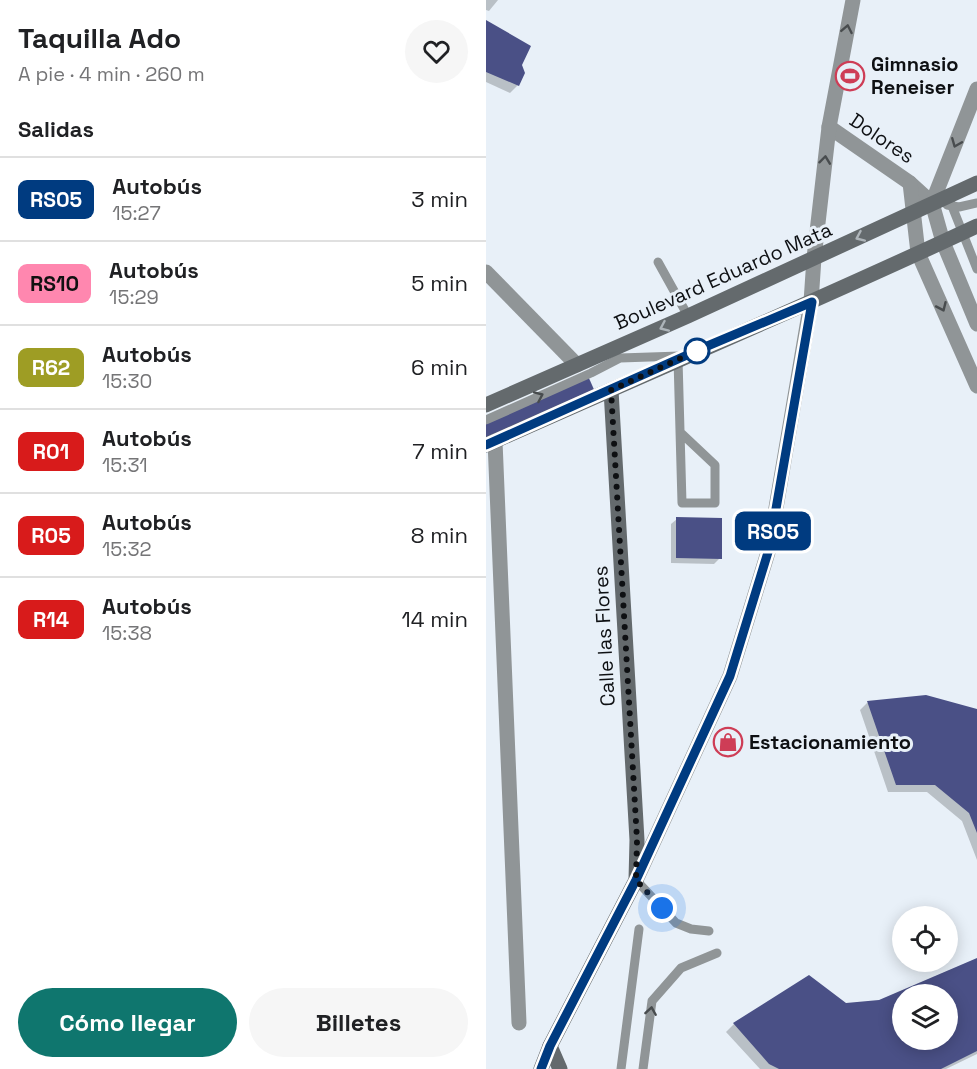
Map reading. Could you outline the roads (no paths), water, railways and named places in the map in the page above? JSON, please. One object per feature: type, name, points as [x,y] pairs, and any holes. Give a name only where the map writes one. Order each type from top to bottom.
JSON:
[{"type":"main road","name":"Boulevard Eduardo Mata","points":[[486,405],[688,316],[932,203],[950,201],[977,183]]},
{"type":"main road","points":[[491,443],[812,302],[977,226]]},
{"type":"main road","name":"Calle las Flores","points":[[611,390],[637,840],[636,880]]},
{"type":"main road","points":[[541,1069],[550,1046],[636,880]]},
{"type":"main road","points":[[550,1046],[560,1069]]},
{"type":"street","points":[[636,880],[730,676],[769,549],[812,302],[814,258],[829,127],[853,0]]},
{"type":"street","points":[[977,89],[932,203],[944,242],[977,324]]},
{"type":"street","name":"Dolores","points":[[829,127],[910,183],[932,203]]},
{"type":"street","name":"Dolores","points":[[910,183],[918,253],[977,386]]},
{"type":"street","points":[[486,272],[576,365]]},
{"type":"street","points":[[491,443],[519,1023]]},
{"type":"lane","points":[[950,201],[959,207],[977,203]]},
{"type":"lane","points":[[950,201],[977,269]]},
{"type":"lane","points":[[658,262],[688,316]]},
{"type":"lane","points":[[486,420],[591,374],[620,358],[681,358],[681,433],[682,503],[716,503],[715,465],[681,433]]},
{"type":"lane","points":[[636,880],[676,923],[691,929],[709,931]]},
{"type":"lane","points":[[621,1069],[639,929]]},
{"type":"lane","points":[[642,1069],[652,1001],[681,968],[717,953]]},
{"type":"place","name":"Gimnasio Reneiser","points":[[850,76]]},
{"type":"place","name":"Estacionamiento","points":[[728,742]]}]
